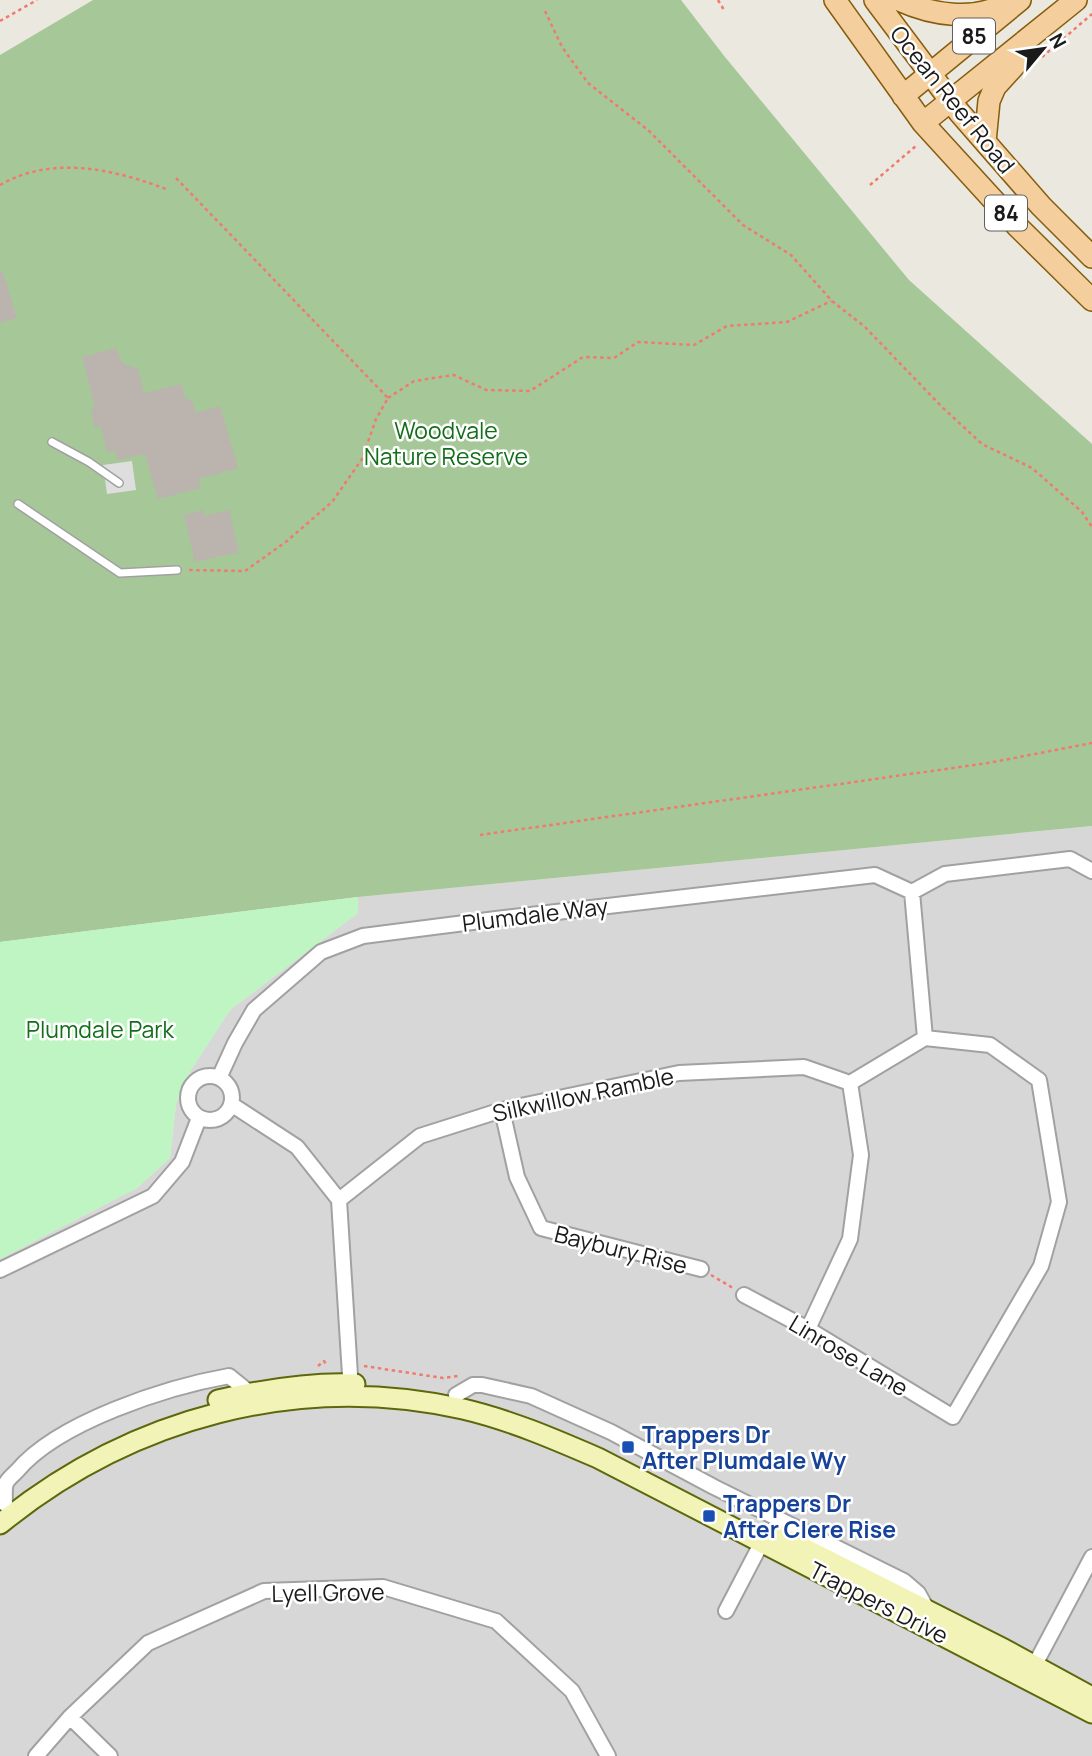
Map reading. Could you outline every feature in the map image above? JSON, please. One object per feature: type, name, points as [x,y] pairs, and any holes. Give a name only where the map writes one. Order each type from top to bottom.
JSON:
[{"type":"main road","name":"Ocean Reef Road","points":[[835,0],[903,96],[921,132],[1092,300]]},
{"type":"main road","name":"Ocean Reef Road","points":[[875,0],[929,74],[985,142],[1041,206],[1092,257]]},
{"type":"main road","points":[[899,0],[923,11],[951,15],[994,10],[1012,0]]},
{"type":"main road","name":"85","points":[[903,96],[1020,0]]},
{"type":"main road","name":"85","points":[[921,132],[950,100],[1070,6]]},
{"type":"main road","points":[[985,142],[989,102],[995,87],[1070,6]]},
{"type":"main road","name":"Trappers Drive","points":[[0,1524],[64,1478],[101,1456],[150,1434],[213,1414],[351,1390],[462,1409],[514,1423],[598,1458],[762,1542],[1031,1673],[1092,1697]]},
{"type":"main road","name":"Trappers Drive","points":[[2,1506],[55,1468],[105,1440],[168,1413],[250,1393],[433,1390],[486,1403],[559,1428],[755,1523],[928,1612],[1092,1713]]},
{"type":"street","points":[[808,1329],[850,1240],[861,1155],[850,1083],[925,1038],[912,892],[945,874],[1070,859],[1092,871]]},
{"type":"street","name":"Plumdale Way","points":[[219,1078],[234,1043],[254,1010],[321,953],[363,936],[875,875],[912,892]]},
{"type":"street","name":"Linrose Lane","points":[[744,1295],[808,1329],[953,1417],[1041,1266],[1059,1202],[1039,1080],[990,1045],[925,1038]]},
{"type":"street","name":"Silkwillow Ramble","points":[[339,1200],[420,1136],[502,1110],[678,1073],[804,1067],[850,1083]]},
{"type":"street","points":[[204,1077],[219,1078],[230,1089],[231,1104],[218,1118],[199,1118],[193,1113],[187,1100],[191,1085],[204,1077]]},
{"type":"street","points":[[231,1104],[297,1147],[339,1200],[351,1390]]},
{"type":"street","name":"Baybury Rise","points":[[502,1110],[517,1177],[541,1228],[701,1269]]},
{"type":"street","points":[[0,1270],[153,1196],[182,1162],[199,1118]]},
{"type":"street","points":[[726,1611],[762,1542]]},
{"type":"street","points":[[1031,1673],[1092,1557]]},
{"type":"street","name":"Lyell Grove","points":[[36,1756],[70,1717],[148,1643],[264,1591],[383,1587],[496,1621],[572,1690],[608,1756]]},
{"type":"street","points":[[70,1717],[110,1756]]},
{"type":"lane","points":[[52,442],[119,482]]},
{"type":"lane","points":[[18,504],[120,573],[177,570]]},
{"type":"path","points":[[0,21],[37,0]]},
{"type":"path","points":[[718,0],[724,10]]},
{"type":"path","points":[[545,11],[562,47],[588,83],[648,130],[743,225],[791,255],[832,300],[865,327],[942,407],[982,444],[1032,468],[1082,512],[1092,527]]},
{"type":"path","points":[[1037,61],[1092,15]]},
{"type":"path","points":[[870,185],[921,132]]},
{"type":"path","points":[[0,185],[45,169],[79,167],[128,175],[166,189]]},
{"type":"path","points":[[176,178],[388,398]]},
{"type":"path","points":[[177,570],[245,572],[287,541],[332,502],[362,459],[376,419],[388,398],[414,381],[454,375],[486,390],[530,391],[583,357],[614,358],[638,342],[694,345],[727,326],[787,323],[832,300]]},
{"type":"path","points":[[481,835],[988,764],[1092,743]]},
{"type":"path","points":[[701,1269],[744,1295]]},
{"type":"shaded area","points":[[132,461],[136,490],[107,494],[103,465]]},
{"type":"shaded area","points":[[1092,826],[1092,1756],[0,1756],[0,1259],[137,1188],[170,1158],[176,1104],[191,1070],[230,1010],[358,913],[358,897]]},
{"type":"green space","name":"Woodvale Nature Reserve","points":[[93,0],[681,0],[909,280],[1092,444],[1092,826],[358,897],[0,942],[0,55]]},
{"type":"green space","name":"Plumdale Park","points":[[358,897],[358,913],[230,1010],[191,1070],[176,1104],[170,1158],[137,1188],[0,1259],[0,942]]},
{"type":"building","points":[[0,272],[3,272],[17,318],[0,323]]},
{"type":"building","points":[[116,348],[123,364],[138,369],[144,393],[181,384],[185,397],[193,403],[195,413],[220,406],[238,468],[198,479],[201,488],[158,499],[145,454],[117,460],[115,451],[107,452],[101,426],[94,428],[91,409],[95,408],[82,357]]},
{"type":"building","points":[[203,510],[204,516],[229,510],[239,552],[195,562],[184,515]]},
{"type":"place","name":"Trappers Dr After Plumdale Wy","points":[[628,1447]]},
{"type":"place","name":"Trappers Dr After Clere Rise","points":[[709,1516]]}]
